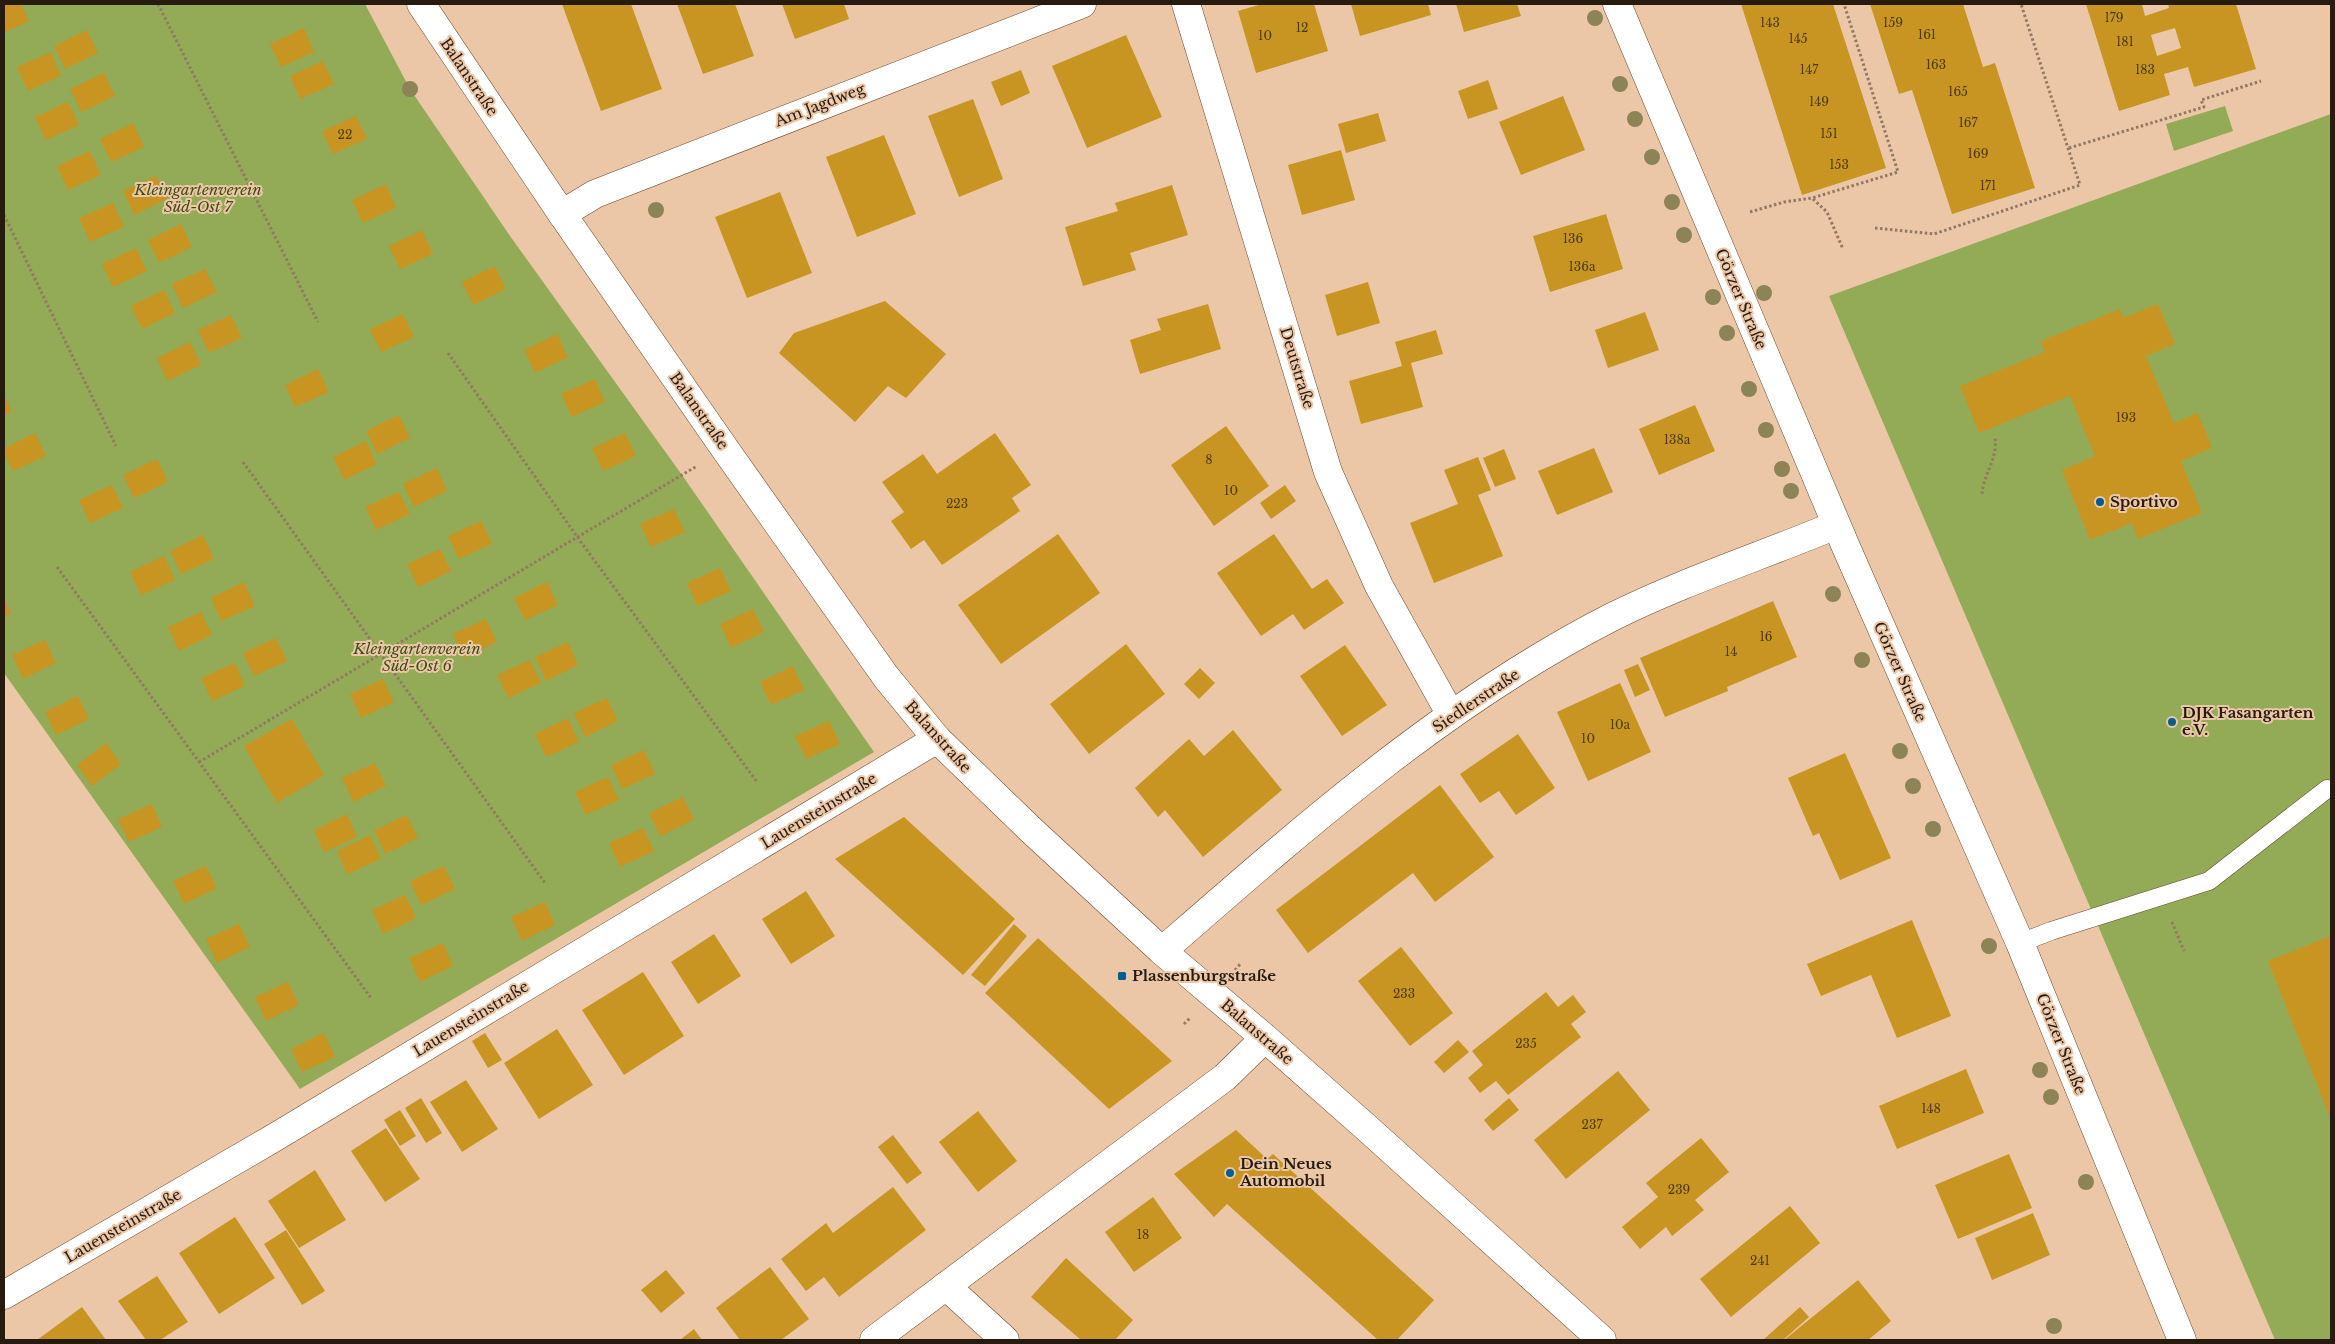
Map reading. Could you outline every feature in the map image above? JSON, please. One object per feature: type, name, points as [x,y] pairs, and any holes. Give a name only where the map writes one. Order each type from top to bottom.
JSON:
[{"type":"street","name":"Balanstraße","points":[[421,4],[562,214],[886,678],[936,740],[1162,951],[1265,1038],[1602,1340]]},
{"type":"street","name":"Am Jagdweg","points":[[562,214],[595,194],[1082,4]]},
{"type":"street","name":"Deutstraße","points":[[1186,4],[1328,472],[1379,586],[1451,715]]},
{"type":"street","name":"Görzer Straße","points":[[1617,4],[1836,524],[2020,943],[2182,1340]]},
{"type":"street","name":"Siedlerstraße","points":[[1162,951],[1296,834],[1451,715],[1550,652],[1612,617],[1658,596],[1836,524]]},
{"type":"street","name":"Lauensteinstraße","points":[[4,1295],[281,1134],[936,740]]},
{"type":"street","points":[[874,1340],[1225,1076],[1265,1038]]},
{"type":"street","points":[[946,1286],[1005,1340]]},
{"type":"lane","points":[[2020,943],[2051,931],[2208,881],[2327,789]]},
{"type":"path","points":[[158,4],[318,322]]},
{"type":"path","points":[[1750,212],[1784,202],[1812,198],[1898,172],[1844,4]]},
{"type":"path","points":[[1875,228],[1934,234],[2080,185],[2021,4]]},
{"type":"path","points":[[2069,148],[2204,107],[2201,100],[2261,82]]},
{"type":"path","points":[[1812,198],[1826,212],[1843,249]]},
{"type":"path","points":[[4,215],[116,446]]},
{"type":"path","points":[[448,353],[578,538],[756,782]]},
{"type":"path","points":[[1982,494],[1983,484],[1995,457],[1995,437]]},
{"type":"path","points":[[243,462],[545,883]]},
{"type":"path","points":[[199,762],[682,475]]},
{"type":"path","points":[[57,567],[370,998]]},
{"type":"green space","name":"Kleingartenverein Süd-Ost 6","points":[[4,4],[365,4],[410,89],[510,236],[682,475],[874,752],[300,1089],[4,673]]},
{"type":"green space","points":[[2225,106],[2233,131],[2174,151],[2166,124]]},
{"type":"green space","name":"DJK Fasangarten e.V.","points":[[2331,114],[2331,1340],[2275,1340],[1829,296]]},
{"type":"building","points":[[21,4],[29,21],[4,33],[4,5]]},
{"type":"building","points":[[562,4],[631,4],[662,89],[601,111]]},
{"type":"building","points":[[677,4],[735,4],[754,56],[703,74]]},
{"type":"building","points":[[782,4],[844,4],[849,19],[795,39]]},
{"type":"building","points":[[1262,4],[1314,4],[1328,51],[1256,73],[1238,11]]},
{"type":"building","points":[[1351,4],[1428,4],[1431,15],[1360,36]]},
{"type":"building","points":[[1456,4],[1517,4],[1521,16],[1464,32]]},
{"type":"building","points":[[1741,4],[1833,4],[1886,168],[1802,195]]},
{"type":"building","points":[[1870,4],[1963,4],[1983,67],[1995,63],[2035,188],[1952,214],[1912,90],[1899,94]]},
{"type":"building","points":[[2086,4],[2142,4],[2145,16],[2169,8],[2168,4],[2236,4],[2256,69],[2194,87],[2188,67],[2164,74],[2170,95],[2119,111]],"holes":[[[2175,28],[2181,48],[2157,56],[2151,35]]]},
{"type":"building","points":[[304,28],[314,52],[281,67],[270,44]]},
{"type":"building","points":[[87,30],[98,53],[65,69],[54,46]]},
{"type":"building","points":[[1126,35],[1162,117],[1087,148],[1052,66]]},
{"type":"building","points":[[51,52],[61,76],[28,91],[17,67]]},
{"type":"building","points":[[323,61],[334,84],[300,99],[290,76]]},
{"type":"building","points":[[1021,70],[1030,93],[1001,106],[991,82]]},
{"type":"building","points":[[104,73],[115,96],[81,112],[70,89]]},
{"type":"building","points":[[1488,80],[1498,109],[1468,119],[1458,91]]},
{"type":"building","points":[[1563,96],[1585,150],[1521,175],[1499,122]]},
{"type":"building","points":[[973,99],[1003,179],[959,197],[928,116]]},
{"type":"building","points":[[68,102],[79,125],[46,140],[35,117]]},
{"type":"building","points":[[1378,113],[1386,141],[1346,153],[1338,124]]},
{"type":"building","points":[[356,116],[367,139],[333,154],[322,131]]},
{"type":"building","points":[[133,123],[144,147],[111,162],[100,139]]},
{"type":"building","points":[[884,135],[916,214],[857,237],[826,157]]},
{"type":"building","points":[[1341,150],[1355,200],[1302,215],[1288,165]]},
{"type":"building","points":[[90,151],[101,175],[68,190],[57,166]]},
{"type":"building","points":[[156,176],[167,199],[134,215],[123,191]]},
{"type":"building","points":[[386,184],[396,208],[363,223],[352,200]]},
{"type":"building","points":[[1172,185],[1188,235],[1130,253],[1136,270],[1083,286],[1065,227],[1118,211],[1115,203]]},
{"type":"building","points":[[780,192],[812,273],[747,298],[715,217]]},
{"type":"building","points":[[113,203],[124,227],[90,242],[79,218]]},
{"type":"building","points":[[1606,214],[1623,269],[1550,292],[1533,236]]},
{"type":"building","points":[[181,224],[192,247],[159,263],[148,240]]},
{"type":"building","points":[[422,230],[433,254],[400,269],[389,246]]},
{"type":"building","points":[[136,248],[147,271],[113,287],[102,264]]},
{"type":"building","points":[[495,266],[506,289],[473,305],[462,282]]},
{"type":"building","points":[[205,269],[217,292],[183,308],[172,284]]},
{"type":"building","points":[[1368,282],[1380,323],[1337,336],[1325,295]]},
{"type":"building","points":[[164,290],[175,313],[142,329],[131,306]]},
{"type":"building","points":[[885,301],[946,354],[906,398],[888,386],[855,422],[779,353],[794,333]]},
{"type":"building","points":[[1208,304],[1221,349],[1140,374],[1130,340],[1161,330],[1157,319]]},
{"type":"building","points":[[2158,304],[2175,344],[2146,356],[2174,423],[2198,413],[2212,448],[2181,461],[2202,513],[2138,539],[2132,523],[2090,540],[2062,470],[2095,456],[2070,396],[1979,433],[1960,386],[2045,352],[2041,341],[2120,309],[2123,318]]},
{"type":"building","points":[[1645,312],[1659,350],[1608,368],[1595,330]]},
{"type":"building","points":[[403,314],[414,337],[381,352],[370,329]]},
{"type":"building","points":[[231,315],[242,338],[209,353],[198,330]]},
{"type":"building","points":[[1436,330],[1443,354],[1411,363],[1423,407],[1361,424],[1349,381],[1402,366],[1395,342]]},
{"type":"building","points":[[557,334],[568,357],[535,373],[524,350]]},
{"type":"building","points":[[190,342],[201,365],[167,381],[157,358]]},
{"type":"building","points":[[318,369],[329,392],[295,407],[285,385]]},
{"type":"building","points":[[595,379],[605,402],[572,417],[561,394]]},
{"type":"building","points":[[4,395],[12,412],[4,415]]},
{"type":"building","points":[[1695,405],[1715,451],[1659,475],[1639,429]]},
{"type":"building","points":[[399,415],[410,438],[377,454],[366,431]]},
{"type":"building","points":[[1226,426],[1269,486],[1214,526],[1171,465]]},
{"type":"building","points":[[35,433],[46,456],[13,471],[4,453],[4,448]]},
{"type":"building","points":[[625,433],[636,456],[603,471],[592,448]]},
{"type":"building","points":[[995,433],[1031,485],[1012,498],[1020,511],[942,565],[924,540],[911,549],[891,521],[904,512],[882,482],[923,454],[937,474]]},
{"type":"building","points":[[366,441],[377,464],[344,480],[333,457]]},
{"type":"building","points":[[1594,448],[1613,492],[1557,515],[1538,471]]},
{"type":"building","points":[[1504,449],[1516,479],[1495,487],[1483,458]]},
{"type":"building","points":[[1478,457],[1491,490],[1478,495],[1503,556],[1434,583],[1410,523],[1458,504],[1444,470]]},
{"type":"building","points":[[157,459],[168,482],[134,498],[123,475]]},
{"type":"building","points":[[437,468],[447,491],[414,507],[403,484]]},
{"type":"building","points":[[112,485],[123,508],[90,523],[79,500]]},
{"type":"building","points":[[1285,485],[1296,501],[1271,519],[1260,503]]},
{"type":"building","points":[[399,492],[410,514],[376,530],[365,507]]},
{"type":"building","points":[[674,509],[685,532],[651,547],[640,524]]},
{"type":"building","points":[[481,521],[492,544],[459,559],[448,536]]},
{"type":"building","points":[[1058,534],[1100,593],[1001,664],[958,605]]},
{"type":"building","points":[[1274,534],[1312,589],[1327,579],[1344,603],[1304,630],[1293,614],[1261,636],[1217,573]]},
{"type":"building","points":[[203,535],[214,559],[181,574],[170,551]]},
{"type":"building","points":[[440,549],[451,571],[418,587],[407,564]]},
{"type":"building","points":[[164,556],[175,580],[141,595],[130,572]]},
{"type":"building","points":[[720,568],[731,591],[697,606],[687,583]]},
{"type":"building","points":[[244,582],[255,606],[221,621],[211,598]]},
{"type":"building","points":[[547,582],[558,605],[525,620],[514,598]]},
{"type":"building","points":[[4,598],[11,613],[4,617]]},
{"type":"building","points":[[1773,601],[1797,657],[1727,687],[1728,691],[1665,717],[1640,658]]},
{"type":"building","points":[[753,609],[764,632],[731,648],[720,624]]},
{"type":"building","points":[[201,612],[212,635],[179,651],[168,627]]},
{"type":"building","points":[[486,619],[497,642],[464,658],[453,634]]},
{"type":"building","points":[[276,638],[287,661],[254,676],[243,653]]},
{"type":"building","points":[[45,640],[56,663],[23,679],[12,655]]},
{"type":"building","points":[[568,642],[578,665],[546,681],[535,657]]},
{"type":"building","points":[[1126,644],[1165,694],[1089,754],[1050,704]]},
{"type":"building","points":[[1345,645],[1387,705],[1342,736],[1300,676]]},
{"type":"building","points":[[530,660],[541,683],[508,698],[497,675]]},
{"type":"building","points":[[235,663],[245,686],[212,701],[201,678]]},
{"type":"building","points":[[1638,664],[1650,690],[1635,697],[1624,670]]},
{"type":"building","points":[[793,666],[804,690],[771,705],[760,682]]},
{"type":"building","points":[[1200,668],[1215,683],[1199,699],[1184,684]]},
{"type":"building","points":[[383,679],[394,702],[361,718],[350,694]]},
{"type":"building","points":[[1620,683],[1651,752],[1588,781],[1557,712]]},
{"type":"building","points":[[78,696],[89,719],[56,735],[45,712]]},
{"type":"building","points":[[607,698],[618,721],[585,737],[574,713]]},
{"type":"building","points":[[568,718],[579,742],[546,757],[535,734]]},
{"type":"building","points":[[292,719],[324,775],[277,803],[244,746]]},
{"type":"building","points":[[829,721],[840,744],[806,759],[795,736]]},
{"type":"building","points":[[1233,730],[1282,790],[1203,857],[1165,810],[1158,817],[1135,788],[1189,739],[1204,756]]},
{"type":"building","points":[[1518,734],[1555,788],[1516,815],[1499,791],[1480,803],[1460,774]]},
{"type":"building","points":[[106,743],[121,764],[92,786],[77,765]]},
{"type":"building","points":[[644,750],[655,774],[622,789],[611,765]]},
{"type":"building","points":[[1845,753],[1891,858],[1840,880],[1819,833],[1813,836],[1788,778]]},
{"type":"building","points":[[375,763],[386,786],[353,802],[342,778]]},
{"type":"building","points":[[608,777],[619,800],[586,815],[575,792]]},
{"type":"building","points":[[1440,785],[1494,857],[1435,902],[1413,873],[1308,953],[1276,910]]},
{"type":"building","points":[[683,797],[694,820],[660,836],[649,813]]},
{"type":"building","points":[[152,804],[162,827],[129,842],[118,819]]},
{"type":"building","points":[[347,814],[357,837],[324,852],[314,830]]},
{"type":"building","points":[[407,815],[418,838],[385,854],[374,830]]},
{"type":"building","points":[[904,817],[1015,919],[963,975],[835,859]]},
{"type":"building","points":[[643,828],[654,851],[620,867],[609,843]]},
{"type":"building","points":[[370,835],[381,859],[347,874],[337,851]]},
{"type":"building","points":[[206,866],[217,888],[184,904],[173,881]]},
{"type":"building","points":[[444,866],[455,889],[421,905],[410,881]]},
{"type":"building","points":[[806,891],[835,936],[791,964],[762,919]]},
{"type":"building","points":[[405,895],[416,918],[383,934],[372,910]]},
{"type":"building","points":[[545,902],[555,925],[522,941],[511,917]]},
{"type":"building","points":[[1912,920],[1951,1016],[1897,1038],[1871,975],[1821,996],[1807,964]]},
{"type":"building","points":[[239,924],[250,947],[217,963],[206,939]]},
{"type":"building","points":[[1014,924],[1027,936],[985,986],[971,975]]},
{"type":"building","points":[[714,934],[741,976],[698,1004],[671,962]]},
{"type":"building","points":[[2331,936],[2331,1120],[2268,961]]},
{"type":"building","points":[[1038,938],[1172,1061],[1109,1109],[985,993]]},
{"type":"building","points":[[443,943],[453,966],[420,982],[409,958]]},
{"type":"building","points":[[1401,947],[1453,1013],[1410,1046],[1358,981]]},
{"type":"building","points":[[643,972],[684,1036],[624,1075],[582,1010]]},
{"type":"building","points":[[288,982],[299,1005],[266,1021],[255,997]]},
{"type":"building","points":[[1546,992],[1558,1007],[1573,995],[1586,1012],[1571,1024],[1581,1037],[1508,1095],[1496,1081],[1480,1093],[1468,1078],[1483,1065],[1472,1051]]},
{"type":"building","points":[[557,1029],[593,1085],[539,1119],[504,1063]]},
{"type":"building","points":[[324,1033],[335,1057],[302,1072],[291,1049]]},
{"type":"building","points":[[485,1033],[502,1060],[488,1068],[472,1041]]},
{"type":"building","points":[[1458,1040],[1469,1052],[1444,1073],[1434,1062]]},
{"type":"building","points":[[1966,1069],[1984,1113],[1897,1149],[1879,1106]]},
{"type":"building","points":[[1618,1071],[1650,1110],[1566,1179],[1534,1140]]},
{"type":"building","points":[[466,1080],[498,1129],[462,1152],[430,1102]]},
{"type":"building","points":[[421,1098],[442,1133],[426,1143],[405,1108]]},
{"type":"building","points":[[1509,1098],[1519,1110],[1493,1131],[1484,1120]]},
{"type":"building","points":[[400,1110],[416,1136],[400,1146],[384,1120]]},
{"type":"building","points":[[978,1111],[1017,1161],[978,1192],[939,1142]]},
{"type":"building","points":[[386,1128],[420,1179],[385,1202],[351,1151]]},
{"type":"building","points":[[1236,1130],[1267,1159],[1273,1154],[1434,1300],[1397,1340],[1378,1340],[1227,1204],[1214,1217],[1174,1174]]},
{"type":"building","points":[[893,1135],[922,1173],[907,1184],[878,1147]]},
{"type":"building","points":[[1701,1138],[1729,1172],[1695,1200],[1704,1210],[1672,1236],[1666,1227],[1640,1249],[1622,1227],[1658,1197],[1646,1183]]},
{"type":"building","points":[[2009,1154],[2032,1208],[1958,1239],[1935,1185]]},
{"type":"building","points":[[315,1170],[346,1220],[299,1248],[268,1201]]},
{"type":"building","points":[[893,1187],[926,1230],[839,1297],[824,1277],[806,1291],[781,1259],[826,1223],[833,1233]]},
{"type":"building","points":[[1153,1197],[1182,1238],[1134,1272],[1105,1232]]},
{"type":"building","points":[[1790,1206],[1820,1243],[1731,1317],[1700,1279]]},
{"type":"building","points":[[2033,1213],[2050,1255],[1992,1280],[1975,1238]]},
{"type":"building","points":[[235,1217],[275,1278],[219,1314],[179,1253]]},
{"type":"building","points":[[286,1230],[325,1291],[302,1305],[264,1244]]},
{"type":"building","points":[[1066,1258],[1133,1320],[1115,1340],[1081,1340],[1031,1297]]},
{"type":"building","points":[[770,1267],[809,1319],[781,1340],[740,1340],[716,1308]]},
{"type":"building","points":[[666,1270],[685,1293],[661,1313],[641,1290]]},
{"type":"building","points":[[157,1276],[188,1322],[160,1340],[146,1340],[118,1301]]},
{"type":"building","points":[[1858,1280],[1891,1321],[1868,1340],[1784,1340]]},
{"type":"building","points":[[82,1307],[106,1340],[37,1340]]},
{"type":"building","points":[[1800,1307],[1809,1317],[1783,1340],[1763,1340]]},
{"type":"building","points":[[694,1329],[702,1340],[680,1340]]},
{"type":"place","name":"Sportivo","points":[[2100,502]]},
{"type":"place","name":"DJK Fasangarten e.V.","points":[[2172,722]]},
{"type":"place","name":"Plassenburgstraße","points":[[1122,976]]},
{"type":"place","name":"Dein Neues Automobil","points":[[1230,1173]]},
{"type":"park label","name":"Kleingartenverein Süd-Ost 7","points":[[198,198]]}]
